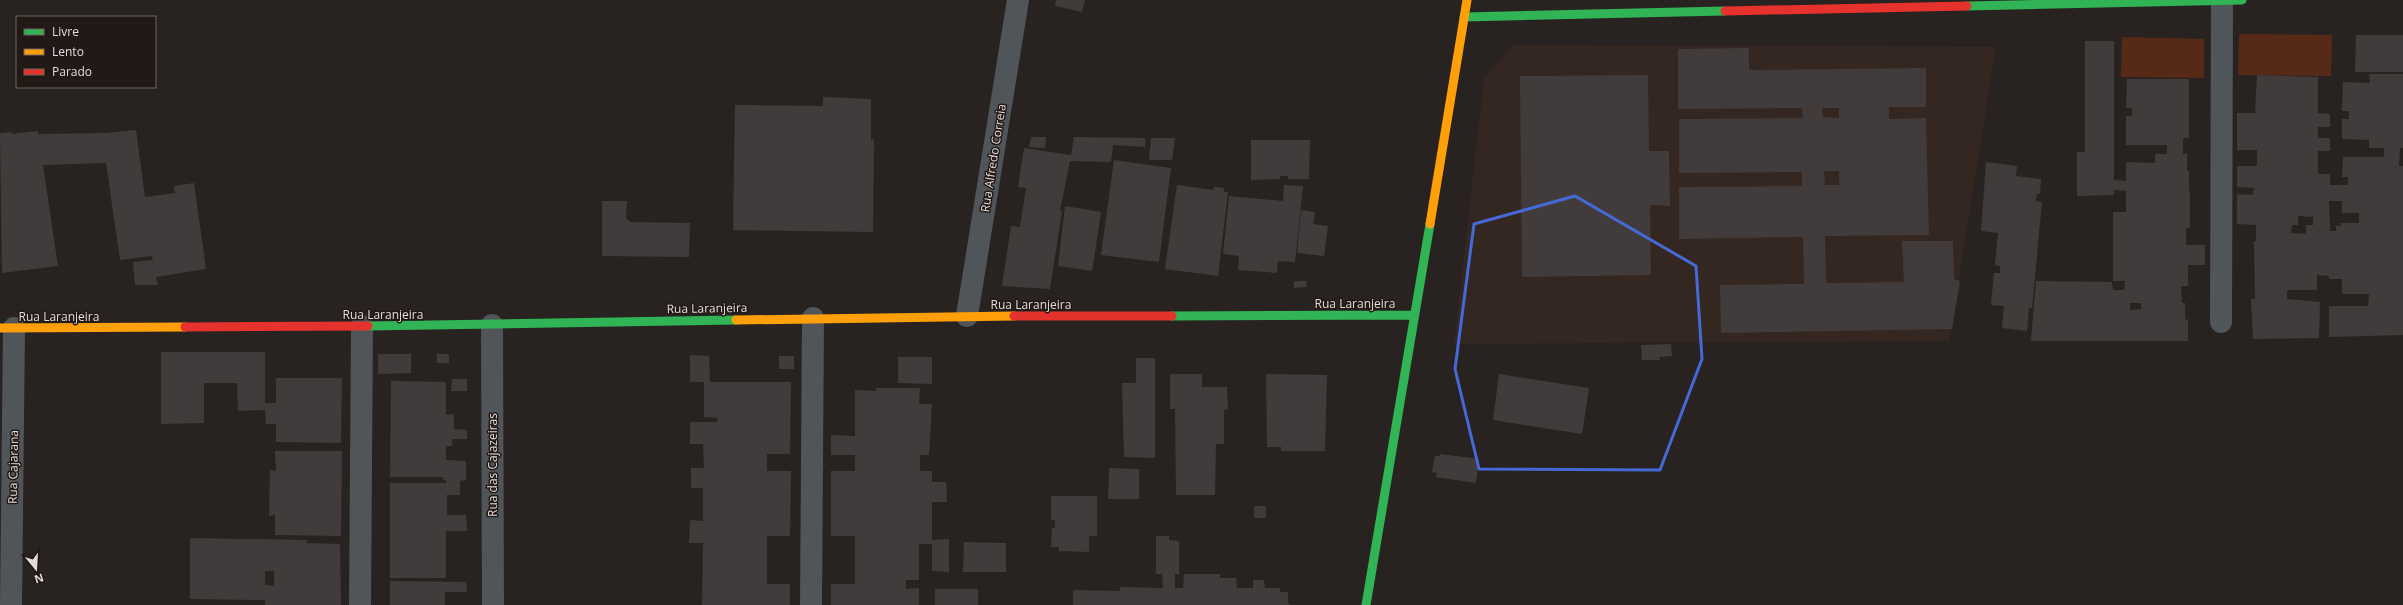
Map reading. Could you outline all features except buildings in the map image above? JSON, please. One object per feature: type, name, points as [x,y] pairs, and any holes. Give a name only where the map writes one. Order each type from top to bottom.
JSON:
[{"type":"street","name":"Rua Alfredo Correia","points":[[967,316],[1018,0]]},
{"type":"street","points":[[1366,605],[1467,0]]},
{"type":"street","points":[[1464,17],[2229,0],[2222,322]]},
{"type":"street","name":"Rua Laranjeira","points":[[7,328],[492,325],[967,316],[1414,315]]},
{"type":"street","points":[[811,605],[813,318]]},
{"type":"street","name":"Rua das Cajazeiras","points":[[492,325],[493,605]]},
{"type":"street","points":[[360,605],[362,326]]},
{"type":"street","name":"Rua Cajarana","points":[[7,328],[11,605]]},
{"type":"highlighted area","points":[[1575,196],[1696,266],[1702,359],[1660,470],[1479,469],[1455,369],[1474,224]]},
{"type":"shaded area","points":[[2239,34],[2332,35],[2331,76],[2238,75]]},
{"type":"shaded area","points":[[2122,37],[2204,39],[2204,78],[2121,77]]},
{"type":"shaded area","points":[[1514,45],[1996,47],[1949,341],[1454,344],[1484,77]]},
{"type":"traffic: fast","points":[[1967,6],[2242,0]]},
{"type":"traffic: fast","points":[[1464,17],[1725,11]]},
{"type":"traffic: fast","points":[[1366,605],[1430,224]]},
{"type":"traffic: fast","points":[[1172,316],[1414,315]]},
{"type":"traffic: fast","points":[[368,326],[736,320]]},
{"type":"traffic: slow","points":[[1430,224],[1467,0]]},
{"type":"traffic: slow","points":[[736,320],[1014,316]]},
{"type":"traffic: slow","points":[[0,328],[185,327]]},
{"type":"traffic: jam","points":[[1725,11],[1967,6]]},
{"type":"traffic: jam","points":[[1014,316],[1172,316]]},
{"type":"traffic: jam","points":[[185,327],[368,326]]}]
